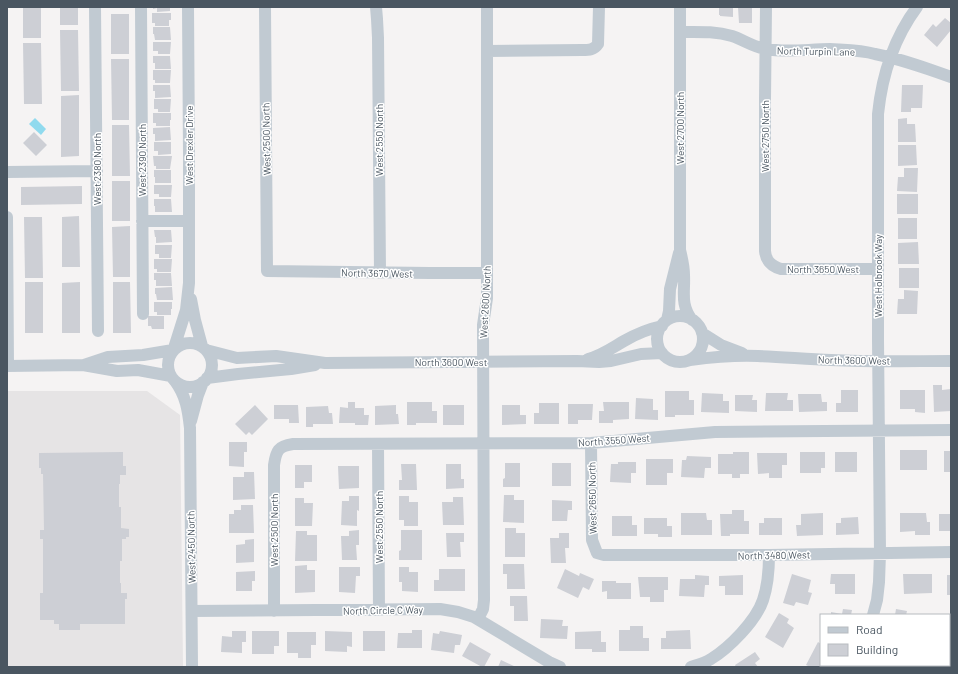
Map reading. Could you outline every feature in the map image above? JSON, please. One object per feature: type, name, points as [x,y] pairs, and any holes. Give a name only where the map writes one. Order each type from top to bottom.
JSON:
[{"type":"street","name":"West 2380 North","points":[[95,7],[98,331]]},
{"type":"street","name":"West 2390 North","points":[[141,7],[142,314]]},
{"type":"street","name":"West Drexler Drive","points":[[174,349],[186,310],[188,282],[188,7]]},
{"type":"street","name":"West 2500 North","points":[[265,7],[267,271]]},
{"type":"street","name":"West 2550 North","points":[[376,7],[378,19],[380,272]]},
{"type":"street","name":"West 2600 North","points":[[478,619],[483,609],[484,600],[483,325],[487,298],[487,7]]},
{"type":"street","points":[[487,51],[592,49],[598,44],[599,7]]},
{"type":"street","name":"West 2700 North","points":[[680,7],[680,250],[684,272],[684,304],[692,320]]},
{"type":"street","name":"West 2750 North","points":[[766,7],[765,251],[770,263]]},
{"type":"street","name":"West Holbrook Way","points":[[873,614],[877,600],[879,582],[880,553],[878,114],[881,88],[890,57],[900,34],[917,7]]},
{"type":"street","name":"North Turpin Lane","points":[[680,32],[710,32],[724,34],[753,46],[766,49],[829,49],[875,53],[951,77]]},
{"type":"street","points":[[7,172],[96,171]]},
{"type":"street","points":[[7,217],[7,366],[83,366],[117,371],[138,370],[173,379],[186,386],[192,386],[205,380],[210,373],[211,361],[204,348],[196,344],[185,343],[174,349],[143,355],[108,357],[83,366]]},
{"type":"street","points":[[142,221],[189,221]]},
{"type":"street","name":"West 2700 North","points":[[664,323],[669,311],[670,289],[680,250]]},
{"type":"street","name":"North 3650 West","points":[[770,263],[776,268],[781,269],[878,269]]},
{"type":"street","name":"North 3670 West","points":[[267,271],[487,273]]},
{"type":"street","name":"West Drexler Drive","points":[[188,282],[195,320],[204,348]]},
{"type":"street","points":[[678,316],[686,317],[692,320],[698,324],[702,333],[703,341],[697,355],[690,360],[683,362],[668,358],[662,353],[659,347],[657,340],[658,332],[664,323],[671,318],[678,316]]},
{"type":"street","name":"North 3600 West","points":[[577,361],[599,356],[634,335],[664,323]]},
{"type":"street","name":"North 3600 West","points":[[702,333],[721,345],[733,350],[757,356]]},
{"type":"street","name":"North 3600 West","points":[[204,348],[237,358],[276,356],[325,363],[599,362],[611,361],[641,354],[662,353]]},
{"type":"street","points":[[173,379],[168,365],[174,349]]},
{"type":"street","name":"North 3600 West","points":[[690,360],[722,356],[757,356],[810,360],[951,361]]},
{"type":"street","name":"North 3600 West","points":[[205,380],[238,374],[291,369],[325,363]]},
{"type":"street","name":"West 2450 North","points":[[173,379],[182,390],[186,403],[190,428],[192,667]]},
{"type":"street","name":"West 2450 North","points":[[190,428],[198,395],[205,380]]},
{"type":"street","name":"North 3550 West","points":[[279,449],[293,444],[591,443],[714,432],[951,430]]},
{"type":"street","name":"West 2650 North","points":[[591,443],[592,540],[597,553]]},
{"type":"street","name":"West 2550 North","points":[[378,444],[379,610]]},
{"type":"street","name":"West 2500 North","points":[[274,611],[274,465],[275,457],[279,449]]},
{"type":"street","name":"North 3480 West","points":[[597,553],[614,556],[951,552]]},
{"type":"street","points":[[690,667],[710,660],[726,649],[756,615],[767,587],[769,576],[769,555]]},
{"type":"street","name":"North Circle C Way","points":[[192,611],[440,609],[458,612],[474,617],[549,662],[560,667]]},
{"type":"shaded area","points":[[7,391],[147,391],[180,415],[183,666],[7,667]]},
{"type":"water","points":[[35,118],[46,129],[41,135],[29,124]]},
{"type":"building","points":[[23,7],[41,7],[41,38],[23,38]]},
{"type":"building","points":[[60,7],[78,7],[78,25],[60,25]]},
{"type":"building","points":[[129,7],[129,8],[111,8]]},
{"type":"building","points":[[153,7],[170,7],[170,11],[157,12],[157,8],[153,9]]},
{"type":"building","points":[[719,7],[733,7],[733,17],[720,16]]},
{"type":"building","points":[[738,7],[752,8],[752,23],[739,23]]},
{"type":"building","points":[[152,13],[171,13],[169,26],[155,26],[155,23],[152,23]]},
{"type":"building","points":[[111,14],[129,14],[129,54],[111,54]]},
{"type":"building","points":[[945,18],[951,23],[951,30],[937,47],[924,35],[933,24],[936,27]]},
{"type":"building","points":[[153,27],[170,27],[171,40],[155,40]]},
{"type":"building","points":[[60,30],[78,30],[79,91],[61,91]]},
{"type":"building","points":[[153,42],[171,42],[170,54],[158,54],[158,51],[153,51]]},
{"type":"building","points":[[23,43],[41,43],[42,104],[24,104]]},
{"type":"building","points":[[153,56],[170,56],[171,69],[155,69]]},
{"type":"building","points":[[111,59],[129,59],[129,120],[112,120]]},
{"type":"building","points":[[153,70],[171,70],[170,83],[155,83],[155,80],[153,80]]},
{"type":"building","points":[[153,85],[170,85],[171,97],[155,98]]},
{"type":"building","points":[[902,85],[923,85],[922,108],[911,108],[911,112],[901,112]]},
{"type":"building","points":[[79,95],[79,156],[61,157],[61,96]]},
{"type":"building","points":[[154,99],[171,99],[170,112],[158,112],[158,109],[154,109]]},
{"type":"building","points":[[153,113],[171,113],[170,126],[156,126],[156,123],[153,123]]},
{"type":"building","points":[[907,118],[907,124],[915,124],[916,142],[898,142],[898,119]]},
{"type":"building","points":[[112,125],[129,125],[130,176],[112,176]]},
{"type":"building","points":[[170,127],[171,140],[155,141],[153,128]]},
{"type":"building","points":[[34,132],[47,145],[36,156],[23,143]]},
{"type":"building","points":[[154,142],[171,142],[171,154],[158,155],[158,151],[154,151]]},
{"type":"building","points":[[898,145],[916,145],[917,165],[898,166]]},
{"type":"building","points":[[153,156],[172,156],[170,169],[156,169],[156,166],[154,166]]},
{"type":"building","points":[[904,168],[918,168],[917,192],[897,191],[898,177],[904,177]]},
{"type":"building","points":[[154,170],[171,170],[171,183],[155,183]]},
{"type":"building","points":[[112,181],[130,181],[130,221],[112,221]]},
{"type":"building","points":[[154,185],[172,185],[171,197],[159,197],[159,194],[154,194]]},
{"type":"building","points":[[82,186],[82,204],[21,205],[21,187]]},
{"type":"building","points":[[897,194],[918,194],[918,214],[897,214]]},
{"type":"building","points":[[154,199],[171,199],[172,212],[155,212]]},
{"type":"building","points":[[79,216],[80,267],[62,267],[62,217]]},
{"type":"building","points":[[24,217],[42,217],[43,278],[25,278]]},
{"type":"building","points":[[898,218],[917,218],[917,239],[898,239]]},
{"type":"building","points":[[130,226],[130,277],[113,277],[112,227]]},
{"type":"building","points":[[154,230],[171,230],[172,242],[156,243]]},
{"type":"building","points":[[918,242],[919,264],[898,264],[898,243]]},
{"type":"building","points":[[155,245],[172,245],[171,258],[159,258],[159,254],[155,254]]},
{"type":"building","points":[[154,259],[172,259],[171,272],[157,272],[157,269],[154,269]]},
{"type":"building","points":[[899,268],[919,268],[919,288],[899,288]]},
{"type":"building","points":[[154,273],[171,273],[172,286],[156,286]]},
{"type":"building","points":[[25,282],[43,282],[43,333],[25,333]]},
{"type":"building","points":[[80,282],[80,333],[62,333],[62,283]]},
{"type":"building","points":[[113,282],[130,282],[131,333],[113,333]]},
{"type":"building","points":[[172,287],[173,300],[157,300],[155,288]]},
{"type":"building","points":[[904,290],[918,291],[917,314],[897,314],[898,299],[904,299]]},
{"type":"building","points":[[154,302],[172,302],[171,315],[157,315],[157,312],[154,312]]},
{"type":"building","points":[[148,316],[164,316],[164,329],[152,329],[151,326],[148,326]]},
{"type":"building","points":[[933,385],[942,385],[942,390],[951,389],[951,411],[934,412]]},
{"type":"building","points":[[841,390],[858,390],[858,412],[836,412],[836,403],[841,403]]},
{"type":"building","points":[[900,390],[925,390],[925,413],[915,412],[915,409],[900,409]]},
{"type":"building","points":[[665,391],[689,391],[689,400],[694,400],[694,415],[675,415],[675,417],[665,417]]},
{"type":"building","points":[[702,393],[723,394],[723,401],[729,401],[729,413],[701,412]]},
{"type":"building","points":[[766,393],[788,393],[787,400],[793,400],[793,411],[765,411]]},
{"type":"building","points":[[798,394],[821,394],[822,402],[827,402],[827,411],[799,412]]},
{"type":"building","points":[[735,395],[753,395],[752,400],[757,400],[757,412],[735,411]]},
{"type":"building","points":[[636,398],[653,399],[653,410],[658,410],[658,420],[635,419]]},
{"type":"building","points":[[348,402],[355,402],[355,408],[364,408],[364,415],[369,415],[368,425],[339,423],[340,407],[348,408]]},
{"type":"building","points":[[407,402],[432,402],[432,411],[437,411],[437,423],[416,423],[416,425],[407,425]]},
{"type":"building","points":[[603,402],[629,402],[629,419],[613,420],[613,423],[599,423],[599,411],[604,411]]},
{"type":"building","points":[[539,403],[559,403],[559,424],[534,424],[534,413],[539,413]]},
{"type":"building","points":[[568,404],[593,404],[592,420],[578,420],[578,424],[568,424]]},
{"type":"building","points":[[255,405],[268,419],[252,435],[249,432],[246,435],[235,424]]},
{"type":"building","points":[[274,405],[298,405],[299,423],[289,423],[289,419],[274,419]]},
{"type":"building","points":[[396,405],[396,414],[398,414],[399,424],[375,425],[375,406]]},
{"type":"building","points":[[443,405],[464,405],[464,425],[443,425]]},
{"type":"building","points":[[502,405],[520,405],[520,415],[526,415],[526,424],[502,425]]},
{"type":"building","points":[[328,406],[329,413],[332,413],[333,424],[313,424],[313,427],[306,427],[306,407]]},
{"type":"building","points":[[229,442],[247,442],[247,452],[244,452],[244,467],[229,466]]},
{"type":"building","points":[[900,450],[927,450],[927,470],[900,470]]},
{"type":"building","points":[[944,451],[951,451],[951,472],[944,472]]},
{"type":"building","points":[[123,452],[123,466],[126,466],[126,475],[120,475],[119,507],[121,507],[121,528],[129,529],[129,537],[122,539],[122,561],[120,561],[121,593],[127,593],[127,599],[125,599],[125,624],[80,624],[80,630],[59,630],[59,624],[54,624],[54,620],[40,620],[40,593],[43,593],[43,539],[40,539],[40,530],[44,530],[43,474],[41,474],[41,468],[39,468],[39,453]]},
{"type":"building","points":[[733,452],[749,452],[749,474],[740,474],[740,478],[732,478],[732,474],[718,474],[718,454],[733,454]]},
{"type":"building","points":[[800,452],[825,452],[825,468],[821,468],[821,473],[800,473]]},
{"type":"building","points":[[835,452],[857,452],[857,472],[835,472]]},
{"type":"building","points":[[757,453],[787,453],[787,465],[782,465],[782,478],[769,478],[769,473],[758,474]]},
{"type":"building","points":[[687,456],[711,457],[711,468],[705,468],[704,478],[681,477],[682,460],[686,460]]},
{"type":"building","points":[[646,459],[673,459],[673,473],[667,473],[667,485],[646,485]]},
{"type":"building","points":[[618,462],[636,462],[636,473],[631,473],[631,483],[610,482],[611,464],[618,464]]},
{"type":"building","points":[[505,463],[520,463],[520,487],[503,487],[503,479],[505,478]]},
{"type":"building","points":[[552,463],[571,463],[571,486],[552,486]]},
{"type":"building","points":[[401,464],[416,464],[417,490],[399,490],[399,480],[402,480]]},
{"type":"building","points":[[446,464],[461,464],[461,479],[464,479],[464,488],[446,489]]},
{"type":"building","points":[[295,465],[312,465],[312,482],[304,482],[304,488],[295,488]]},
{"type":"building","points":[[338,466],[359,466],[359,488],[339,489]]},
{"type":"building","points":[[244,472],[254,472],[255,499],[233,500],[233,477],[244,477]]},
{"type":"building","points":[[504,495],[514,495],[514,500],[524,500],[524,523],[503,522]]},
{"type":"building","points":[[349,496],[359,496],[357,526],[341,525],[342,501],[349,501]]},
{"type":"building","points":[[399,496],[409,496],[409,502],[418,502],[418,526],[404,526],[404,520],[399,520]]},
{"type":"building","points":[[453,497],[463,497],[464,525],[443,525],[442,502],[453,502]]},
{"type":"building","points":[[295,498],[304,498],[304,503],[313,503],[312,526],[295,526]]},
{"type":"building","points":[[552,500],[572,501],[572,510],[568,510],[567,521],[552,521]]},
{"type":"building","points":[[241,505],[253,505],[254,533],[229,533],[229,514],[234,514],[234,510],[241,510]]},
{"type":"building","points":[[732,510],[744,510],[744,521],[749,521],[749,534],[730,534],[730,536],[721,536],[720,514],[732,514]]},
{"type":"building","points":[[681,513],[706,513],[707,520],[712,520],[712,535],[681,535]]},
{"type":"building","points":[[823,513],[823,535],[797,536],[796,525],[801,525],[801,514]]},
{"type":"building","points":[[900,513],[926,513],[927,522],[930,522],[930,535],[915,535],[915,531],[900,532]]},
{"type":"building","points":[[939,514],[951,514],[951,531],[939,531]]},
{"type":"building","points":[[612,516],[632,516],[632,525],[637,525],[637,536],[612,536]]},
{"type":"building","points":[[858,517],[859,534],[836,535],[836,523],[841,523],[841,518]]},
{"type":"building","points":[[644,518],[667,518],[667,526],[672,526],[672,537],[658,537],[658,534],[644,534]]},
{"type":"building","points":[[764,518],[782,518],[782,535],[759,535],[759,523],[764,523]]},
{"type":"building","points":[[505,528],[516,528],[516,533],[525,533],[525,557],[505,557]]},
{"type":"building","points":[[359,530],[359,545],[356,545],[357,560],[342,560],[341,536],[349,536],[349,531]]},
{"type":"building","points":[[401,530],[422,530],[422,560],[399,560],[399,551],[401,550]]},
{"type":"building","points":[[296,531],[307,531],[307,535],[317,535],[317,561],[295,561]]},
{"type":"building","points":[[446,533],[464,533],[464,542],[460,542],[461,557],[447,557]]},
{"type":"building","points":[[559,533],[569,533],[569,548],[565,548],[566,563],[551,563],[550,538],[559,538]]},
{"type":"building","points":[[254,539],[254,562],[236,563],[236,545],[245,544],[245,540]]},
{"type":"building","points":[[503,564],[524,564],[525,589],[507,589],[507,574],[503,574]]},
{"type":"building","points":[[307,565],[307,570],[315,570],[315,592],[295,593],[295,566]]},
{"type":"building","points":[[339,567],[360,567],[360,576],[356,576],[355,593],[339,592]]},
{"type":"building","points":[[399,567],[409,567],[409,572],[418,572],[418,592],[402,591],[402,582],[399,582]]},
{"type":"building","points":[[439,569],[465,569],[465,591],[434,591],[434,580],[439,580]]},
{"type":"building","points":[[565,569],[579,576],[580,573],[594,579],[589,590],[583,587],[578,598],[557,588]]},
{"type":"building","points":[[255,571],[255,581],[252,581],[252,591],[236,591],[236,572]]},
{"type":"building","points":[[792,574],[811,580],[808,592],[812,593],[808,605],[796,602],[794,606],[783,603]]},
{"type":"building","points":[[831,574],[855,574],[855,594],[835,594],[835,584],[830,584]]},
{"type":"building","points":[[903,574],[932,574],[932,593],[904,594]]},
{"type":"building","points":[[695,575],[709,576],[709,585],[705,585],[704,597],[679,596],[680,579],[695,579]]},
{"type":"building","points":[[743,575],[743,595],[725,595],[725,586],[719,586],[719,576]]},
{"type":"building","points":[[947,575],[951,575],[951,595],[947,595]]},
{"type":"building","points":[[638,577],[668,577],[668,590],[664,590],[664,602],[650,602],[650,597],[640,597]]},
{"type":"building","points":[[602,581],[631,583],[631,599],[607,599],[607,591],[602,592]]},
{"type":"building","points":[[510,596],[527,596],[528,621],[514,621],[514,606],[510,606]]},
{"type":"building","points":[[843,609],[852,610],[851,614],[842,614]]},
{"type":"building","points":[[896,609],[907,611],[906,614],[895,614]]},
{"type":"building","points":[[831,612],[842,614],[831,614]]},
{"type":"building","points":[[779,613],[789,619],[787,623],[794,628],[783,648],[765,637]]},
{"type":"building","points":[[541,619],[563,620],[562,626],[568,626],[567,639],[540,638]]},
{"type":"building","points":[[630,626],[643,626],[643,638],[649,638],[649,651],[619,651],[619,630],[630,630]]},
{"type":"building","points":[[412,630],[422,630],[422,648],[397,648],[398,633],[412,633]]},
{"type":"building","points":[[690,630],[691,649],[661,649],[661,638],[666,638],[666,631]]},
{"type":"building","points":[[232,631],[246,631],[246,642],[242,642],[242,653],[221,652],[222,636],[232,637]]},
{"type":"building","points":[[252,631],[279,631],[279,646],[274,646],[274,654],[252,654]]},
{"type":"building","points":[[325,631],[352,632],[352,647],[347,646],[347,652],[325,651]]},
{"type":"building","points":[[363,631],[385,631],[385,651],[363,651]]},
{"type":"building","points":[[440,631],[462,635],[460,645],[455,645],[454,653],[431,650],[433,633],[439,634]]},
{"type":"building","points":[[601,631],[601,642],[606,642],[606,652],[592,652],[592,649],[575,649],[575,632]]},
{"type":"building","points":[[287,632],[316,632],[316,645],[311,645],[311,658],[298,658],[298,653],[287,653]]},
{"type":"building","points":[[470,642],[491,654],[484,667],[462,656]]},
{"type":"building","points":[[818,642],[820,643],[820,666],[824,667],[810,667],[806,665]]},
{"type":"building","points":[[755,652],[760,659],[755,663],[758,667],[736,667],[735,665]]},
{"type":"building","points":[[501,660],[516,667],[498,667]]},
{"type":"building","points":[[880,666],[902,666],[902,667]]}]
